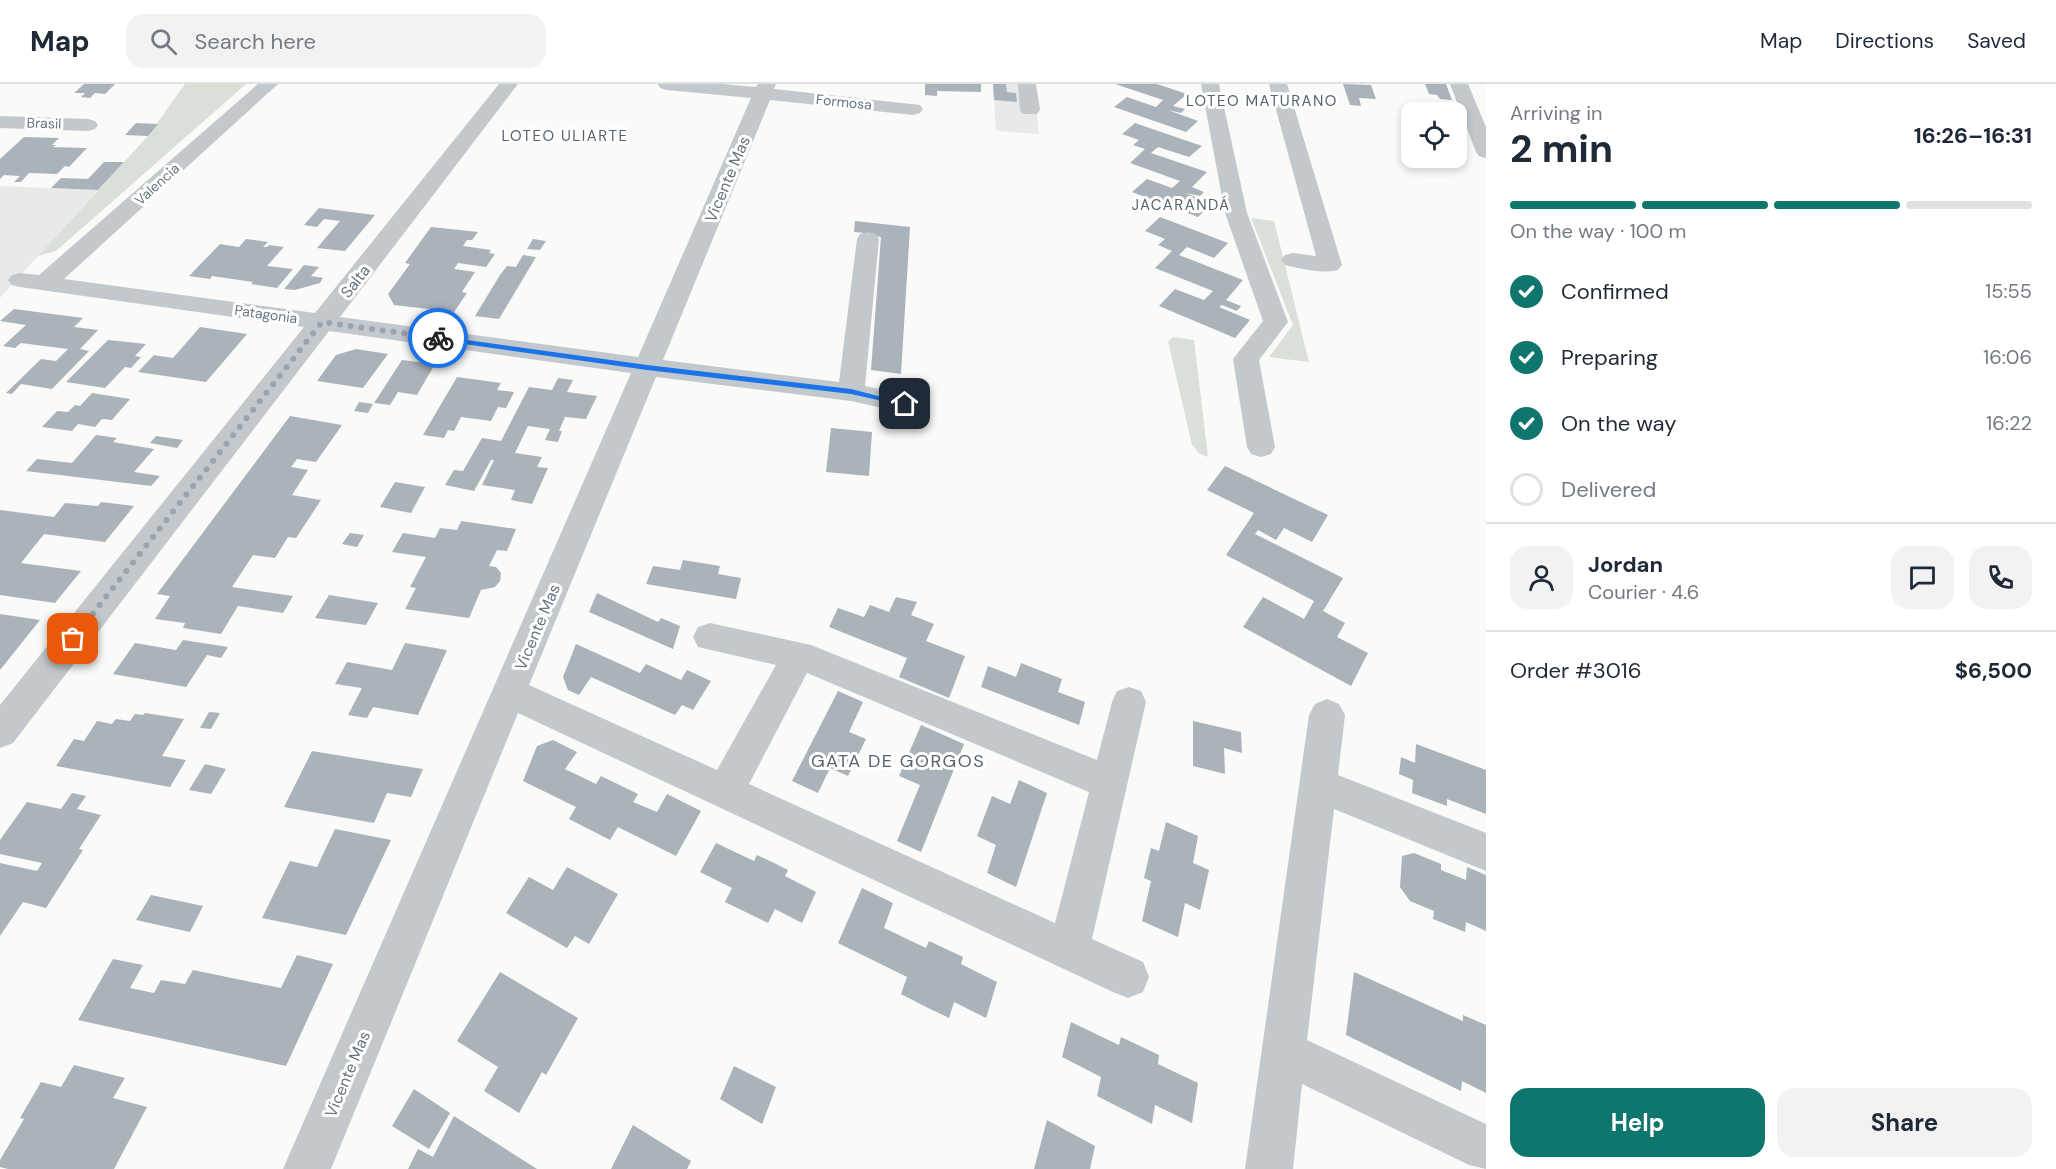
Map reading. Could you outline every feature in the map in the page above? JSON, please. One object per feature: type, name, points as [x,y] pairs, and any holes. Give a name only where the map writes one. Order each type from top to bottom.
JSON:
[{"type":"street","name":"Valencia","points":[[45,283],[269,84]]},
{"type":"street","name":"Salta","points":[[0,732],[509,84]]},
{"type":"street","name":"Formosa","points":[[667,84],[765,89],[913,110]]},
{"type":"street","points":[[1027,84],[1030,110]]},
{"type":"street","points":[[1210,84],[1236,213],[1276,322],[1246,359],[1261,447]]},
{"type":"street","points":[[1278,84],[1330,265],[1293,260]]},
{"type":"street","points":[[1459,84],[1486,152]]},
{"type":"street","name":"Vicente Mas","points":[[307,1169],[765,89]]},
{"type":"street","name":"Brasil","points":[[0,122],[88,125]]},
{"type":"street","points":[[851,392],[868,238]]},
{"type":"street","name":"Patagonia","points":[[20,280],[647,367],[851,392],[905,404]]},
{"type":"street","points":[[710,637],[800,655],[1109,783]]},
{"type":"street","points":[[726,791],[800,655]]},
{"type":"street","points":[[510,693],[1128,977]]},
{"type":"street","points":[[1069,950],[1129,702]]},
{"type":"street","points":[[1269,1169],[1328,716]]},
{"type":"street","points":[[1318,785],[1486,852]]},
{"type":"street","points":[[1284,1052],[1486,1148]]},
{"type":"shaded area","points":[[185,84],[246,84],[56,251],[38,256],[148,136]]},
{"type":"shaded area","points":[[993,84],[1033,84],[1039,134],[996,131]]},
{"type":"shaded area","points":[[0,186],[98,190],[0,298]]},
{"type":"shaded area","points":[[1251,218],[1274,221],[1309,362],[1269,357],[1293,325]]},
{"type":"shaded area","points":[[1173,337],[1194,340],[1208,457],[1199,453],[1192,445],[1168,341]]},
{"type":"building","points":[[84,84],[115,84],[105,94],[95,93],[90,98],[81,97],[85,93],[74,93]]},
{"type":"building","points":[[925,84],[981,84],[981,92],[937,91],[937,96],[925,95]]},
{"type":"building","points":[[993,84],[1006,84],[1007,92],[1016,93],[1017,102],[994,100]]},
{"type":"building","points":[[1115,84],[1157,84],[1187,94],[1173,106],[1185,109],[1181,113],[1168,110],[1198,121],[1186,132],[1114,107],[1127,97],[1156,107],[1163,100]]},
{"type":"building","points":[[1343,84],[1371,85],[1376,99],[1359,98],[1361,106],[1350,105]]},
{"type":"building","points":[[1425,84],[1446,84],[1452,100],[1440,99],[1437,95],[1429,94]]},
{"type":"building","points":[[136,123],[158,124],[148,136],[125,135]]},
{"type":"building","points":[[1135,123],[1202,146],[1189,157],[1158,147],[1151,153],[1207,172],[1192,187],[1204,192],[1200,196],[1185,193],[1212,203],[1198,217],[1132,192],[1147,179],[1172,188],[1180,181],[1130,163],[1145,149],[1133,145],[1139,140],[1122,134]]},
{"type":"building","points":[[24,137],[59,138],[52,145],[56,145],[53,147],[87,148],[69,167],[65,166],[57,174],[29,173],[21,182],[14,182],[20,176],[4,175],[0,179],[0,159]]},
{"type":"building","points":[[104,162],[124,162],[98,190],[51,188],[61,178],[88,179]]},
{"type":"building","points":[[319,208],[375,215],[345,251],[317,248],[340,221],[324,219],[317,227],[304,225]]},
{"type":"building","points":[[1160,217],[1228,243],[1214,258],[1187,247],[1179,255],[1243,280],[1226,300],[1241,306],[1237,311],[1222,305],[1219,307],[1250,320],[1235,338],[1159,306],[1175,289],[1204,300],[1213,291],[1155,268],[1172,251],[1158,245],[1165,239],[1145,231]]},
{"type":"building","points":[[855,221],[910,227],[901,374],[871,370],[881,237],[876,234],[854,232]]},
{"type":"building","points":[[431,227],[478,232],[463,246],[491,250],[489,253],[495,254],[486,267],[458,263],[454,269],[475,272],[462,292],[467,293],[454,312],[394,305],[388,294],[410,264],[405,263]]},
{"type":"building","points":[[246,239],[268,242],[263,247],[269,245],[284,247],[267,266],[293,269],[277,288],[212,276],[210,279],[189,276],[220,244],[239,247]]},
{"type":"building","points":[[533,239],[546,241],[540,250],[527,249]]},
{"type":"building","points":[[523,255],[536,257],[499,319],[475,316],[507,266],[516,267]]},
{"type":"building","points":[[304,265],[319,267],[311,276],[323,278],[320,283],[295,290],[284,289]]},
{"type":"building","points":[[14,309],[83,318],[74,327],[98,330],[80,349],[89,351],[52,389],[21,384],[12,394],[6,393],[41,359],[56,361],[68,349],[21,343],[15,348],[3,346],[26,325],[0,321]]},
{"type":"building","points":[[200,327],[247,334],[206,382],[138,372],[154,355],[173,358]]},
{"type":"building","points":[[108,340],[146,344],[135,356],[141,357],[131,368],[125,367],[105,388],[66,382]]},
{"type":"building","points":[[356,349],[388,354],[363,388],[317,381],[336,355]]},
{"type":"building","points":[[402,360],[435,364],[417,395],[398,392],[390,405],[374,403]]},
{"type":"building","points":[[457,377],[501,383],[497,390],[514,392],[506,408],[498,407],[491,421],[461,417],[454,431],[448,430],[444,438],[423,435]]},
{"type":"building","points":[[558,378],[573,380],[567,392],[597,396],[586,419],[565,417],[559,431],[562,431],[558,442],[545,440],[550,429],[528,426],[515,453],[542,457],[537,467],[548,468],[532,504],[511,500],[515,490],[482,485],[494,460],[491,460],[474,491],[445,485],[454,470],[463,471],[482,438],[501,441],[529,387],[552,390]]},
{"type":"building","points":[[92,393],[130,399],[112,420],[102,419],[95,427],[78,424],[72,431],[42,427],[57,411],[68,412],[75,405],[80,406]]},
{"type":"building","points":[[359,402],[373,404],[368,413],[354,411]]},
{"type":"building","points":[[290,416],[342,425],[316,462],[297,459],[291,467],[308,470],[292,495],[321,500],[296,538],[288,537],[275,558],[253,555],[232,587],[293,596],[283,613],[238,606],[221,634],[183,628],[185,623],[155,619],[170,596],[157,594]]},
{"type":"building","points":[[831,428],[872,432],[869,476],[826,472]]},
{"type":"building","points":[[96,435],[117,438],[113,442],[154,449],[134,472],[160,476],[151,486],[26,471],[37,459],[72,463]]},
{"type":"building","points":[[156,436],[183,440],[177,448],[150,443]]},
{"type":"building","points":[[1225,466],[1328,515],[1312,542],[1284,528],[1276,540],[1258,530],[1255,534],[1343,578],[1323,611],[1345,623],[1337,637],[1368,653],[1351,686],[1243,627],[1263,597],[1304,619],[1314,601],[1226,555],[1254,513],[1207,490]]},
{"type":"building","points":[[395,482],[425,487],[411,513],[380,507]]},
{"type":"building","points":[[101,502],[134,506],[105,542],[44,534],[21,563],[81,571],[55,603],[0,595],[0,510],[54,517],[65,503],[98,506]]},
{"type":"building","points":[[461,521],[516,529],[507,551],[497,550],[489,566],[496,567],[501,573],[500,581],[495,587],[481,590],[469,618],[405,609],[416,588],[410,587],[426,557],[392,552],[403,533],[435,538],[440,528],[457,530]]},
{"type":"building","points":[[350,533],[364,535],[357,547],[342,544]]},
{"type":"building","points":[[683,560],[720,566],[718,574],[741,578],[736,599],[646,584],[653,566],[680,570]]},
{"type":"building","points":[[597,593],[658,622],[661,618],[680,626],[673,649],[589,612]]},
{"type":"building","points":[[329,595],[378,603],[366,625],[315,618]]},
{"type":"building","points":[[896,597],[917,602],[911,615],[934,624],[926,641],[965,656],[949,698],[899,677],[907,658],[829,627],[838,608],[864,617],[870,605],[889,612]]},
{"type":"building","points":[[0,614],[40,620],[0,670]]},
{"type":"building","points":[[183,640],[228,647],[221,658],[207,655],[186,687],[113,674],[135,643],[176,650]]},
{"type":"building","points":[[405,643],[447,650],[418,715],[373,707],[367,718],[348,715],[362,688],[335,684],[347,662],[392,670]]},
{"type":"building","points":[[576,644],[640,673],[646,664],[681,680],[687,670],[711,681],[693,710],[682,705],[675,715],[591,677],[579,695],[568,690],[563,677]]},
{"type":"building","points":[[1021,663],[1062,679],[1058,692],[1085,702],[1079,725],[981,687],[988,666],[1016,677]]},
{"type":"building","points":[[838,691],[863,702],[849,732],[866,739],[848,776],[830,768],[818,793],[792,781]]},
{"type":"building","points":[[209,712],[220,713],[211,729],[200,728]]},
{"type":"building","points":[[145,713],[184,719],[162,756],[186,760],[170,787],[56,766],[74,739],[84,741],[97,721],[112,724],[116,719],[130,721],[135,714]]},
{"type":"building","points":[[1193,721],[1241,732],[1242,753],[1224,748],[1225,774],[1193,766]]},
{"type":"building","points":[[921,725],[964,744],[921,852],[897,841],[920,785],[899,776]]},
{"type":"building","points":[[553,740],[577,752],[565,769],[596,784],[601,776],[638,794],[633,802],[657,812],[667,794],[701,811],[676,856],[618,827],[610,840],[569,819],[576,807],[523,781],[537,746]]},
{"type":"building","points":[[1416,744],[1486,770],[1486,814],[1447,799],[1447,806],[1412,793],[1413,780],[1399,774],[1401,757],[1415,763]]},
{"type":"building","points":[[312,751],[423,769],[411,797],[387,793],[374,823],[284,807]]},
{"type":"building","points":[[205,764],[226,769],[211,794],[189,790]]},
{"type":"building","points":[[1019,780],[1047,793],[1016,887],[987,873],[996,845],[977,836],[992,796],[1010,804]]},
{"type":"building","points":[[72,793],[86,796],[77,809],[101,815],[79,849],[83,850],[46,908],[23,902],[0,936],[0,863],[37,871],[42,863],[0,854],[0,840],[27,802],[61,809]]},
{"type":"building","points":[[1166,822],[1198,836],[1193,863],[1209,870],[1200,910],[1185,903],[1178,937],[1142,921],[1151,881],[1144,878],[1151,848],[1159,851]]},
{"type":"building","points":[[335,829],[391,840],[346,935],[262,918],[290,861],[317,867]]},
{"type":"building","points":[[716,843],[754,861],[757,855],[772,862],[788,870],[785,876],[816,892],[802,923],[775,909],[768,923],[725,902],[732,888],[700,872]]},
{"type":"building","points":[[1414,853],[1441,864],[1441,870],[1466,880],[1467,867],[1486,875],[1486,931],[1466,922],[1465,932],[1433,919],[1434,911],[1410,901],[1400,887],[1402,856]]},
{"type":"building","points":[[567,867],[618,894],[589,944],[575,936],[567,948],[506,913],[529,877],[553,890]]},
{"type":"building","points":[[862,888],[893,903],[884,928],[926,948],[929,941],[963,957],[961,964],[997,982],[986,1018],[954,1002],[949,1018],[924,1006],[901,994],[907,977],[838,943]]},
{"type":"building","points":[[151,895],[203,906],[190,932],[136,920]]},
{"type":"building","points":[[297,955],[333,964],[286,1066],[78,1020],[113,959],[143,965],[130,988],[154,993],[161,980],[185,984],[193,970],[281,988]]},
{"type":"building","points":[[500,972],[578,1018],[546,1075],[542,1072],[519,1113],[484,1091],[498,1067],[457,1041]]},
{"type":"building","points":[[1354,972],[1463,1021],[1463,1015],[1486,1025],[1486,1093],[1462,1081],[1461,1091],[1346,1035]]},
{"type":"building","points":[[1071,1022],[1119,1045],[1121,1037],[1159,1055],[1158,1064],[1198,1083],[1192,1123],[1155,1105],[1152,1124],[1097,1096],[1101,1077],[1062,1057]]},
{"type":"building","points":[[74,1065],[125,1078],[113,1098],[147,1107],[114,1169],[8,1169],[0,1167],[0,1160],[24,1119],[20,1118],[41,1082],[61,1087]]},
{"type":"building","points":[[734,1066],[776,1087],[762,1124],[720,1099]]},
{"type":"building","points":[[414,1089],[450,1113],[429,1149],[392,1126]]},
{"type":"building","points":[[454,1116],[537,1169],[408,1169],[418,1149],[433,1157]]},
{"type":"building","points":[[1047,1120],[1095,1146],[1090,1169],[1034,1169]]},
{"type":"building","points":[[633,1125],[691,1161],[687,1169],[611,1169]]},
{"type":"way so far","points":[[73,639],[322,322],[438,338]]},
{"type":"district","name":"LOTEO MATURANO","points":[[1262,101]]},
{"type":"district","name":"LOTEO ULIARTE","points":[[565,136]]},
{"type":"district","name":"JACARANDÁ","points":[[1181,205]]},
{"type":"district","name":"GATA DE GORGOS","points":[[898,761]]},
{"type":"route","points":[[438,338],[851,392],[905,404]]}]
